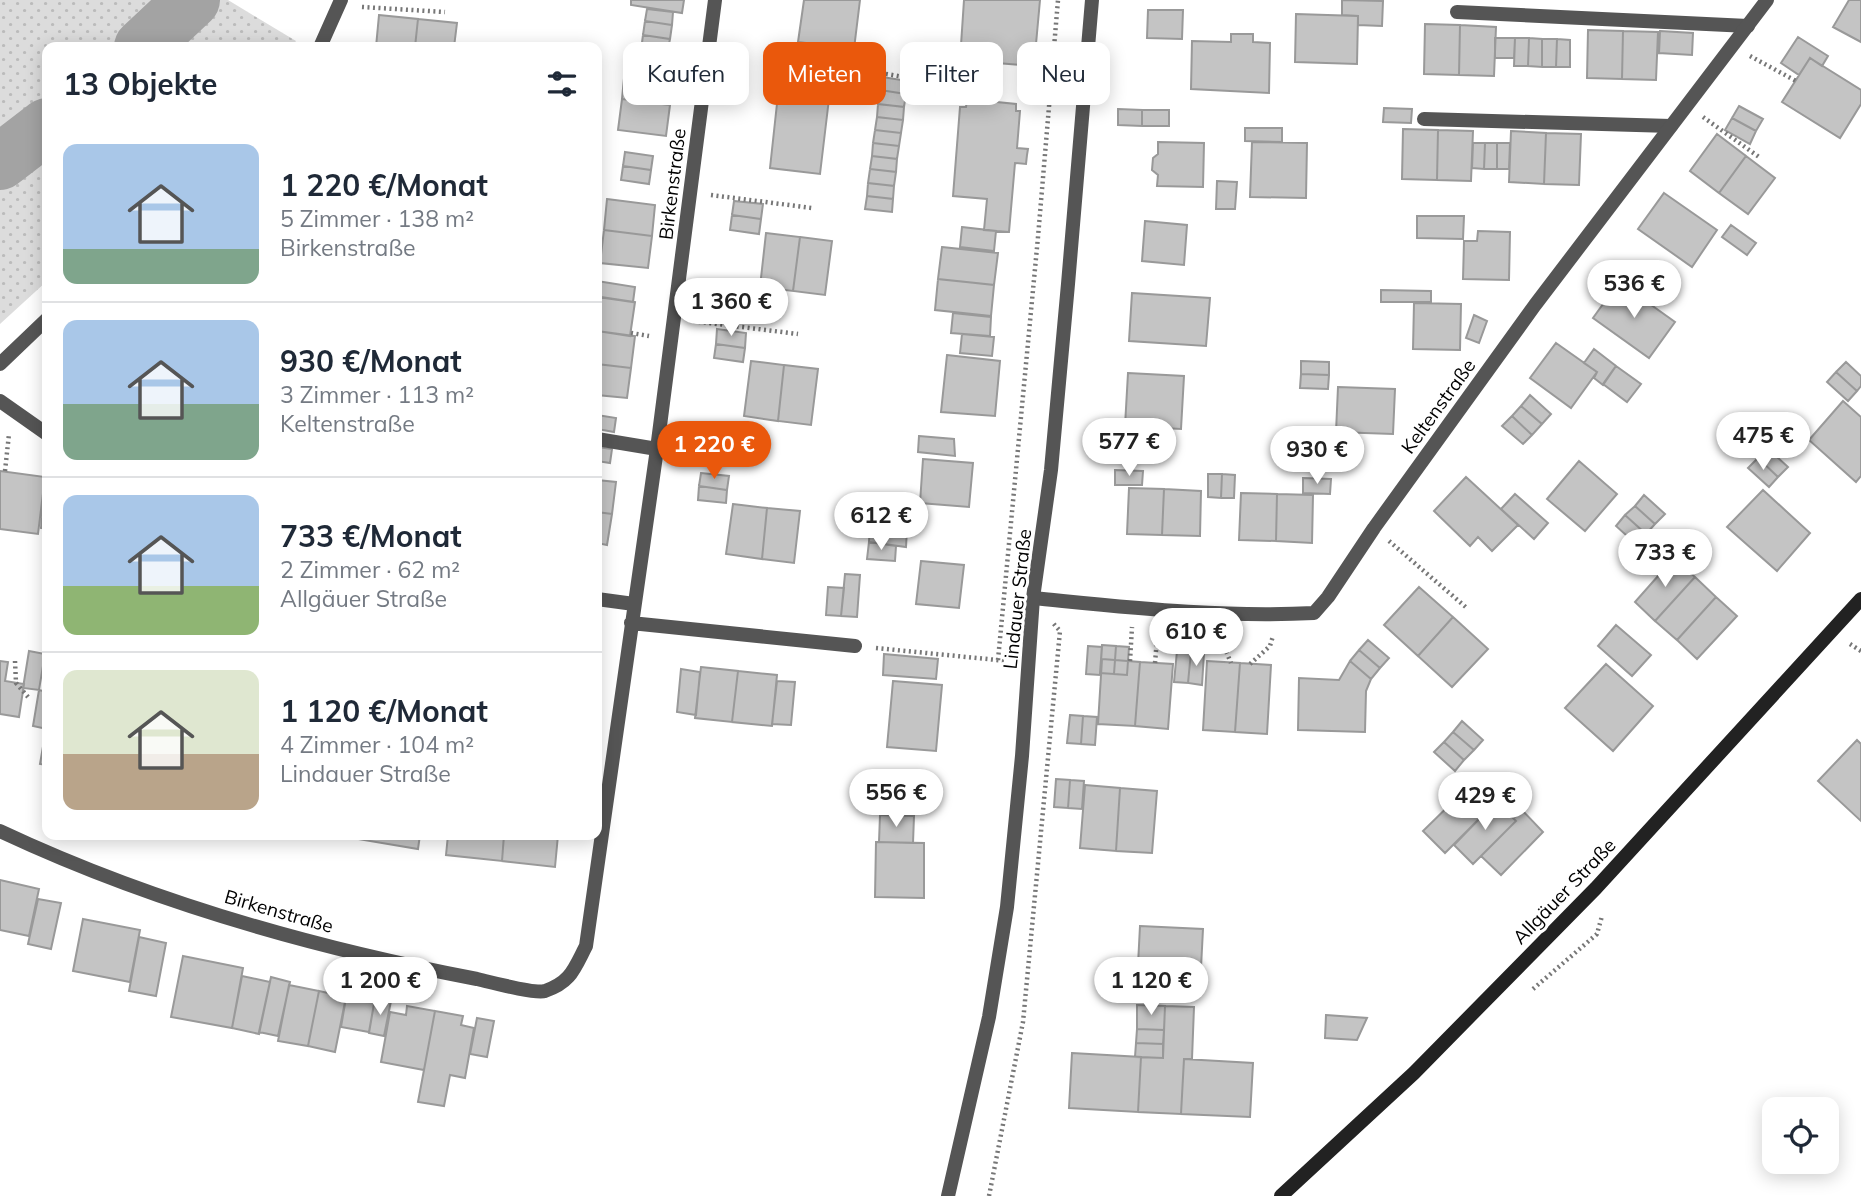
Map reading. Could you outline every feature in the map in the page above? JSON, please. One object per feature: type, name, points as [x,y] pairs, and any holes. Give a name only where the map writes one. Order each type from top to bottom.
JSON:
[{"type":"main road","name":"Allgäuer Straße","points":[[1281,1196],[1414,1073],[1596,888],[1861,599]]},
{"type":"street","name":"Birkenstraße","points":[[602,831],[657,449],[715,0]]},
{"type":"street","name":"Lindauer Straße","points":[[948,1196],[989,1017],[1007,907],[1022,755],[1033,598],[1051,470],[1092,0]]},
{"type":"street","name":"Keltenstraße","points":[[1033,598],[1169,610],[1279,615],[1314,613],[1535,304],[1767,0]]},
{"type":"street","points":[[322,42],[340,3]]},
{"type":"street","points":[[1457,12],[1748,26]]},
{"type":"street","points":[[1424,120],[1671,126]]},
{"type":"street","points":[[0,364],[42,324]]},
{"type":"street","points":[[0,401],[42,430]]},
{"type":"street","points":[[602,440],[657,449]]},
{"type":"street","points":[[602,600],[634,604]]},
{"type":"street","points":[[631,623],[855,646]]},
{"type":"street","name":"Birkenstraße","points":[[0,831],[147,891],[271,932],[414,967],[542,992],[568,980],[586,946],[601,840]]},
{"type":"path","points":[[855,646],[998,660],[1058,0]]},
{"type":"path","points":[[340,3],[445,12]]},
{"type":"path","points":[[1732,46],[1796,80]]},
{"type":"path","points":[[1687,106],[1759,157]]},
{"type":"path","points":[[704,194],[812,208]]},
{"type":"path","points":[[685,321],[798,334]]},
{"type":"path","points":[[631,333],[654,336]]},
{"type":"path","points":[[5,471],[13,409]]},
{"type":"path","points":[[1374,528],[1468,609]]},
{"type":"path","points":[[1130,661],[1133,608]]},
{"type":"path","points":[[1155,663],[1157,639],[1167,639],[1169,610]]},
{"type":"path","points":[[1250,664],[1270,646],[1279,615]]},
{"type":"path","points":[[15,661],[16,683],[29,697]]},
{"type":"shaded area","points":[[0,0],[228,0],[296,41],[42,42],[42,286],[0,324]]},
{"type":"building","points":[[631,0],[684,0],[682,13],[631,5]]},
{"type":"building","points":[[804,0],[860,0],[855,42],[798,42]]},
{"type":"building","points":[[964,0],[1040,0],[1036,42],[1017,42],[1017,65],[1003,63],[1003,42],[961,42]]},
{"type":"building","points":[[1342,0],[1383,1],[1382,26],[1358,25],[1358,16],[1342,15]]},
{"type":"building","points":[[1849,0],[1861,0],[1861,42],[1833,27]]},
{"type":"building","points":[[647,9],[673,12],[672,25],[645,21]]},
{"type":"building","points":[[1148,10],[1183,10],[1182,39],[1147,38]]},
{"type":"building","points":[[1296,14],[1358,16],[1357,64],[1295,62]]},
{"type":"building","points":[[379,15],[418,19],[416,42],[376,42]]},
{"type":"building","points":[[418,19],[457,23],[455,42],[416,42]]},
{"type":"building","points":[[645,21],[672,25],[670,39],[643,35]]},
{"type":"building","points":[[1425,24],[1460,25],[1459,75],[1424,74]]},
{"type":"building","points":[[1460,25],[1496,27],[1494,76],[1459,75]]},
{"type":"building","points":[[1588,30],[1623,31],[1622,79],[1587,78]]},
{"type":"building","points":[[1623,31],[1658,32],[1656,80],[1622,79]]},
{"type":"building","points":[[1660,31],[1693,33],[1692,55],[1659,53]]},
{"type":"building","points":[[1231,34],[1253,34],[1253,42],[1270,43],[1269,93],[1191,89],[1192,41],[1231,42]]},
{"type":"building","points":[[643,35],[670,39],[669,42],[642,42]]},
{"type":"building","points":[[1798,37],[1828,56],[1822,66],[1810,58],[1799,75],[1781,63]]},
{"type":"building","points":[[1495,38],[1515,38],[1514,58],[1495,58]]},
{"type":"building","points":[[1515,38],[1529,38],[1528,66],[1514,66]]},
{"type":"building","points":[[1529,38],[1542,39],[1542,67],[1528,66]]},
{"type":"building","points":[[1542,39],[1557,39],[1556,67],[1542,67]]},
{"type":"building","points":[[1557,39],[1570,40],[1570,67],[1556,67]]},
{"type":"building","points":[[1810,58],[1861,90],[1861,104],[1840,138],[1782,102]]},
{"type":"building","points":[[886,78],[900,80],[900,93],[886,91]]},
{"type":"building","points":[[886,91],[900,93],[900,105],[904,107],[886,105]]},
{"type":"building","points":[[622,99],[623,105],[670,105],[666,136],[618,130]]},
{"type":"building","points":[[1003,103],[1016,104],[1016,111],[1020,111],[1017,148],[1028,149],[1026,164],[1015,163],[1009,232],[984,230],[987,199],[953,196],[960,107],[1003,105]]},
{"type":"building","points":[[777,105],[828,105],[820,174],[770,168]]},
{"type":"building","points":[[878,105],[904,107],[903,120],[877,117]]},
{"type":"building","points":[[1739,106],[1763,119],[1756,131],[1732,118]]},
{"type":"building","points":[[1384,108],[1412,109],[1411,123],[1383,122]]},
{"type":"building","points":[[1118,109],[1142,110],[1142,126],[1118,125]]},
{"type":"building","points":[[1142,110],[1169,110],[1169,126],[1142,126]]},
{"type":"building","points":[[877,117],[903,120],[901,133],[875,130]]},
{"type":"building","points":[[1732,118],[1756,131],[1750,144],[1725,130]]},
{"type":"building","points":[[1245,128],[1282,128],[1282,142],[1245,141]]},
{"type":"building","points":[[1403,129],[1438,130],[1437,180],[1402,179]]},
{"type":"building","points":[[875,130],[901,133],[899,146],[873,143]]},
{"type":"building","points":[[1438,130],[1473,131],[1471,181],[1437,180]]},
{"type":"building","points":[[1511,131],[1546,133],[1544,184],[1509,182]]},
{"type":"building","points":[[1546,133],[1581,134],[1579,185],[1544,184]]},
{"type":"building","points":[[1717,134],[1746,156],[1719,193],[1690,171]]},
{"type":"building","points":[[1158,142],[1204,143],[1203,187],[1157,186],[1158,175],[1152,170],[1153,158],[1158,154]]},
{"type":"building","points":[[1252,142],[1307,143],[1306,198],[1250,197]]},
{"type":"building","points":[[873,143],[899,146],[897,159],[872,156]]},
{"type":"building","points":[[1473,143],[1485,143],[1484,169],[1472,168]]},
{"type":"building","points":[[1485,143],[1497,143],[1497,169],[1484,169]]},
{"type":"building","points":[[1497,143],[1510,143],[1509,169],[1497,169]]},
{"type":"building","points":[[625,152],[653,156],[651,170],[623,166]]},
{"type":"building","points":[[872,156],[897,159],[896,172],[870,169]]},
{"type":"building","points":[[1746,156],[1775,178],[1748,214],[1719,193]]},
{"type":"building","points":[[623,166],[651,170],[649,184],[621,180]]},
{"type":"building","points":[[870,169],[896,172],[894,186],[868,183]]},
{"type":"building","points":[[1217,181],[1237,182],[1235,209],[1216,209]]},
{"type":"building","points":[[868,183],[894,186],[893,199],[867,196]]},
{"type":"building","points":[[1664,193],[1717,230],[1692,267],[1638,229]]},
{"type":"building","points":[[867,196],[893,199],[892,212],[865,209]]},
{"type":"building","points":[[607,199],[655,205],[652,236],[604,230]]},
{"type":"building","points":[[734,201],[763,204],[761,219],[732,215]]},
{"type":"building","points":[[732,215],[761,219],[759,234],[730,230]]},
{"type":"building","points":[[1417,216],[1464,216],[1463,239],[1417,238]]},
{"type":"building","points":[[1145,221],[1187,225],[1184,265],[1142,261]]},
{"type":"building","points":[[1731,225],[1756,243],[1747,255],[1722,237]]},
{"type":"building","points":[[962,227],[996,231],[994,251],[960,247]]},
{"type":"building","points":[[604,230],[652,236],[648,268],[602,263]]},
{"type":"building","points":[[1478,231],[1510,232],[1509,280],[1463,279],[1464,241],[1477,241]]},
{"type":"building","points":[[766,233],[800,237],[793,291],[760,287]]},
{"type":"building","points":[[800,237],[832,241],[825,295],[793,291]]},
{"type":"building","points":[[942,247],[998,253],[994,285],[938,279]]},
{"type":"building","points":[[1630,266],[1665,292],[1656,303],[1621,278]]},
{"type":"building","points":[[938,279],[994,285],[991,316],[935,310]]},
{"type":"building","points":[[602,282],[635,287],[633,302],[602,298]]},
{"type":"building","points":[[1619,282],[1675,322],[1649,358],[1593,318]]},
{"type":"building","points":[[1381,290],[1431,291],[1431,302],[1381,302]]},
{"type":"building","points":[[1132,293],[1210,298],[1206,346],[1129,341]]},
{"type":"building","points":[[602,297],[635,302],[630,336],[602,332]]},
{"type":"building","points":[[1414,303],[1461,304],[1460,350],[1413,349]]},
{"type":"building","points":[[953,313],[991,317],[990,336],[951,333]]},
{"type":"building","points":[[1474,315],[1487,321],[1479,343],[1466,338]]},
{"type":"building","points":[[717,329],[746,333],[745,348],[716,344]]},
{"type":"building","points":[[602,332],[635,336],[631,368],[602,365]]},
{"type":"building","points":[[962,334],[994,337],[992,356],[960,353]]},
{"type":"building","points":[[1556,343],[1597,372],[1571,408],[1530,378]]},
{"type":"building","points":[[716,344],[745,348],[743,362],[714,358]]},
{"type":"building","points":[[1594,349],[1616,366],[1603,385],[1594,378],[1597,372],[1584,363]]},
{"type":"building","points":[[947,355],[1000,361],[995,416],[941,412]]},
{"type":"building","points":[[751,361],[784,365],[778,421],[744,416]]},
{"type":"building","points":[[1301,361],[1329,362],[1329,375],[1301,374]]},
{"type":"building","points":[[1846,362],[1861,376],[1861,386],[1857,391],[1836,372]]},
{"type":"building","points":[[602,365],[631,368],[627,398],[602,396]]},
{"type":"building","points":[[784,365],[818,369],[811,425],[778,421]]},
{"type":"building","points":[[1616,366],[1641,384],[1627,402],[1603,384]]},
{"type":"building","points":[[1836,372],[1857,391],[1848,401],[1827,382]]},
{"type":"building","points":[[1128,373],[1184,376],[1181,429],[1125,426]]},
{"type":"building","points":[[1301,374],[1329,375],[1328,389],[1300,388]]},
{"type":"building","points":[[1338,387],[1395,389],[1393,434],[1336,432]]},
{"type":"building","points":[[1530,395],[1551,414],[1542,424],[1521,406]]},
{"type":"building","points":[[1843,401],[1861,417],[1861,476],[1856,482],[1809,440]]},
{"type":"building","points":[[1521,406],[1542,424],[1532,435],[1512,416]]},
{"type":"building","points":[[602,416],[616,418],[614,432],[602,430]]},
{"type":"building","points":[[1512,416],[1532,435],[1523,444],[1502,426]]},
{"type":"building","points":[[919,436],[954,439],[955,456],[918,452]]},
{"type":"building","points":[[602,448],[612,449],[610,463],[602,462]]},
{"type":"building","points":[[1767,448],[1788,467],[1778,477],[1758,458]]},
{"type":"building","points":[[1758,458],[1778,477],[1769,487],[1748,468]]},
{"type":"building","points":[[923,459],[973,463],[969,507],[920,503]]},
{"type":"building","points":[[1579,461],[1617,494],[1585,531],[1547,499]]},
{"type":"building","points":[[1115,470],[1143,471],[1142,485],[1115,485]]},
{"type":"building","points":[[0,471],[42,477],[38,534],[0,529]]},
{"type":"building","points":[[701,473],[729,476],[727,490],[699,486]]},
{"type":"building","points":[[1208,474],[1222,474],[1221,498],[1208,497]]},
{"type":"building","points":[[1222,474],[1235,475],[1234,498],[1221,498]]},
{"type":"building","points":[[1466,477],[1518,525],[1492,551],[1478,537],[1470,546],[1434,511]]},
{"type":"building","points":[[1303,478],[1331,479],[1330,494],[1303,493]]},
{"type":"building","points":[[602,481],[616,482],[612,514],[602,513]]},
{"type":"building","points":[[699,486],[727,490],[726,503],[698,500]]},
{"type":"building","points":[[1129,488],[1164,489],[1162,535],[1127,534]]},
{"type":"building","points":[[1164,489],[1201,491],[1200,536],[1162,535]]},
{"type":"building","points":[[1763,490],[1810,533],[1777,571],[1727,527]]},
{"type":"building","points":[[1241,493],[1277,494],[1276,541],[1239,540]]},
{"type":"building","points":[[1277,494],[1313,495],[1312,543],[1276,541]]},
{"type":"building","points":[[1515,494],[1548,523],[1534,539],[1501,509]]},
{"type":"building","points":[[1644,495],[1665,514],[1655,524],[1635,506]]},
{"type":"building","points":[[733,504],[767,508],[762,559],[726,554]]},
{"type":"building","points":[[1635,506],[1655,524],[1646,534],[1625,515]]},
{"type":"building","points":[[767,508],[800,511],[794,563],[762,559]]},
{"type":"building","points":[[602,513],[612,514],[607,545],[602,544]]},
{"type":"building","points":[[1625,515],[1646,534],[1637,545],[1616,526]]},
{"type":"building","points":[[870,526],[907,529],[906,547],[869,542]]},
{"type":"building","points":[[869,542],[896,546],[895,561],[867,559]]},
{"type":"building","points":[[1674,558],[1695,577],[1655,621],[1635,602]]},
{"type":"building","points":[[921,561],[964,565],[959,608],[916,604]]},
{"type":"building","points":[[845,574],[860,575],[857,617],[841,616]]},
{"type":"building","points":[[1695,577],[1716,597],[1677,640],[1655,621]]},
{"type":"building","points":[[828,587],[844,588],[841,616],[826,615]]},
{"type":"building","points":[[1419,587],[1453,617],[1418,656],[1384,625]]},
{"type":"building","points":[[1716,597],[1737,616],[1697,659],[1677,640]]},
{"type":"building","points":[[1453,617],[1488,649],[1452,687],[1418,656]]},
{"type":"building","points":[[1616,625],[1651,655],[1632,676],[1598,646]]},
{"type":"building","points":[[1368,640],[1389,658],[1380,668],[1359,650]]},
{"type":"building","points":[[1102,645],[1116,646],[1114,674],[1100,673]]},
{"type":"building","points":[[1088,646],[1102,647],[1100,675],[1086,674]]},
{"type":"building","points":[[1116,646],[1129,647],[1127,675],[1114,674]]},
{"type":"building","points":[[1359,650],[1380,668],[1371,679],[1350,661]]},
{"type":"building","points":[[29,651],[42,653],[39,690],[23,688]]},
{"type":"building","points":[[1177,651],[1191,652],[1188,683],[1174,682]]},
{"type":"building","points":[[1191,652],[1204,653],[1202,685],[1188,683]]},
{"type":"building","points":[[884,654],[938,659],[936,679],[883,675]]},
{"type":"building","points":[[1102,659],[1140,662],[1135,726],[1098,724]]},
{"type":"building","points":[[0,661],[8,662],[5,681],[24,684],[19,717],[0,714]]},
{"type":"building","points":[[1207,661],[1240,663],[1235,732],[1203,730]]},
{"type":"building","points":[[1350,661],[1371,679],[1366,691],[1365,732],[1298,730],[1299,678],[1339,680]]},
{"type":"building","points":[[1140,662],[1173,664],[1168,729],[1135,726]]},
{"type":"building","points":[[1240,663],[1271,665],[1267,734],[1235,732]]},
{"type":"building","points":[[1606,664],[1653,706],[1613,751],[1565,708]]},
{"type":"building","points":[[701,667],[738,671],[732,722],[695,718]]},
{"type":"building","points":[[681,669],[700,672],[696,715],[677,712]]},
{"type":"building","points":[[738,671],[777,675],[772,726],[732,722]]},
{"type":"building","points":[[777,681],[795,682],[791,725],[772,724]]},
{"type":"building","points":[[893,681],[942,685],[936,751],[887,747]]},
{"type":"building","points":[[39,690],[42,691],[42,728],[33,726]]},
{"type":"building","points":[[1070,715],[1083,716],[1081,744],[1067,743]]},
{"type":"building","points":[[1083,716],[1097,717],[1095,745],[1081,744]]},
{"type":"building","points":[[1462,721],[1483,740],[1474,750],[1453,732]]},
{"type":"building","points":[[1453,732],[1474,750],[1464,760],[1444,742]]},
{"type":"building","points":[[1857,740],[1861,744],[1861,821],[1818,781]]},
{"type":"building","points":[[1444,742],[1464,760],[1455,771],[1434,752]]},
{"type":"building","points":[[1056,779],[1070,780],[1068,808],[1054,807]]},
{"type":"building","points":[[1070,780],[1084,781],[1082,809],[1068,808]]},
{"type":"building","points":[[1085,785],[1120,788],[1116,851],[1080,848]]},
{"type":"building","points":[[1120,788],[1157,791],[1152,853],[1116,851]]},
{"type":"building","points":[[1466,789],[1488,810],[1445,853],[1423,831]]},
{"type":"building","points":[[1494,799],[1516,821],[1473,864],[1454,845],[1488,810],[1485,808]]},
{"type":"building","points":[[1522,810],[1543,832],[1501,875],[1481,856],[1516,821],[1513,818]]},
{"type":"building","points":[[880,815],[914,816],[913,843],[879,842]]},
{"type":"building","points":[[364,840],[419,840],[418,849]]},
{"type":"building","points":[[448,840],[504,840],[502,861],[446,855]]},
{"type":"building","points":[[504,840],[558,840],[555,867],[502,861]]},
{"type":"building","points":[[876,842],[924,843],[924,898],[875,897]]},
{"type":"building","points":[[0,880],[39,889],[29,936],[0,930]]},
{"type":"building","points":[[38,899],[61,903],[51,949],[28,944]]},
{"type":"building","points":[[83,919],[140,930],[130,982],[73,971]]},
{"type":"building","points":[[1140,926],[1203,929],[1200,987],[1137,984]]},
{"type":"building","points":[[139,937],[166,943],[156,996],[129,991]]},
{"type":"building","points":[[183,956],[243,968],[232,1028],[171,1017]]},
{"type":"building","points":[[242,976],[270,982],[259,1034],[232,1028]]},
{"type":"building","points":[[271,977],[290,982],[278,1036],[259,1032]]},
{"type":"building","points":[[289,985],[319,991],[308,1046],[278,1041]]},
{"type":"building","points":[[319,991],[346,997],[335,1052],[308,1046]]},
{"type":"building","points":[[347,992],[375,998],[369,1032],[341,1027]]},
{"type":"building","points":[[375,998],[391,1001],[384,1036],[369,1033]]},
{"type":"building","points":[[1137,1005],[1165,1006],[1164,1030],[1137,1029]]},
{"type":"building","points":[[407,1006],[435,1011],[424,1070],[381,1062],[390,1012],[406,1015]]},
{"type":"building","points":[[1165,1006],[1194,1007],[1192,1059],[1184,1059],[1181,1114],[1138,1112],[1141,1057],[1163,1058]]},
{"type":"building","points":[[435,1011],[463,1016],[461,1025],[474,1028],[465,1078],[450,1075],[444,1106],[418,1102]]},
{"type":"building","points":[[1326,1015],[1367,1018],[1357,1040],[1325,1038]]},
{"type":"building","points":[[477,1018],[494,1021],[487,1057],[470,1054]]},
{"type":"building","points":[[1137,1029],[1164,1030],[1163,1044],[1136,1043]]},
{"type":"building","points":[[1136,1043],[1163,1044],[1163,1058],[1135,1057]]},
{"type":"building","points":[[1072,1053],[1141,1057],[1138,1112],[1069,1108]]},
{"type":"building","points":[[1184,1059],[1253,1063],[1250,1117],[1181,1114]]},
{"type":"waterway","points":[[147,42],[192,0]]},
{"type":"waterway","points":[[0,162],[42,130]]}]
